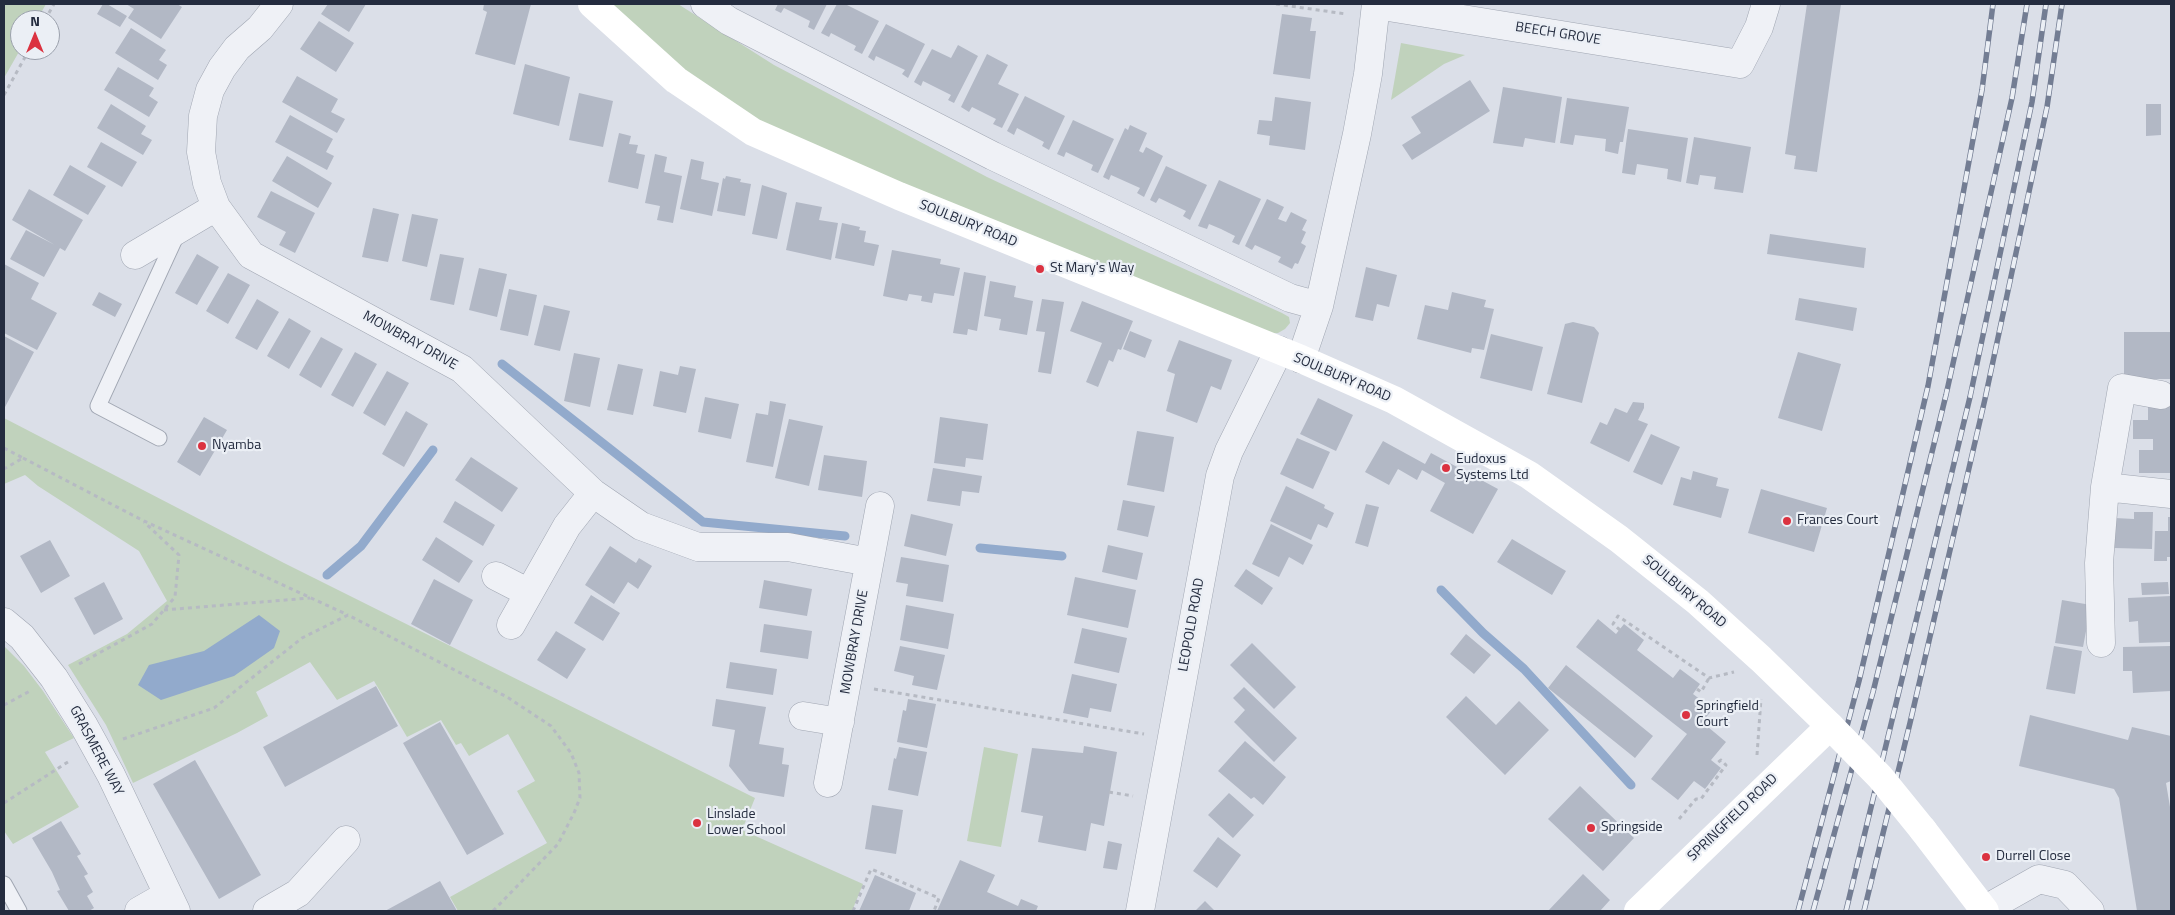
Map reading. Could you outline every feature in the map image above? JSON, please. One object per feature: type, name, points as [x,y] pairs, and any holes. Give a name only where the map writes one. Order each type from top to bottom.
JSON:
[{"type":"street","name":"MOWBRAY DRIVE","points":[[280,4],[260,28],[237,48],[222,68],[210,90],[203,116],[201,152],[207,184],[216,208],[251,255],[462,369],[594,493],[641,526],[698,547],[788,547],[869,562]]},
{"type":"street","name":"SOULBURY ROAD","points":[[592,4],[676,80],[753,132],[899,196],[1290,355],[1394,400],[1529,475],[1619,539],[1691,596],[1774,672],[1880,777],[1984,911]]},
{"type":"street","points":[[705,4],[730,21],[993,156],[1290,298],[1319,306]]},
{"type":"street","name":"BEECH GROVE","points":[[1375,9],[1740,64],[1760,27],[1766,4]]},
{"type":"street","points":[[1290,355],[1319,306],[1368,74],[1375,9]]},
{"type":"street","points":[[135,255],[216,208]]},
{"type":"street","name":"LEOPOLD ROAD","points":[[1140,911],[1220,476],[1229,452],[1290,355]]},
{"type":"street","points":[[2101,643],[2099,563],[2104,487],[2122,388],[2161,394]]},
{"type":"street","points":[[2104,487],[2171,494]]},
{"type":"street","points":[[512,625],[567,526],[594,493]]},
{"type":"street","name":"MOWBRAY DRIVE","points":[[828,783],[880,506]]},
{"type":"street","points":[[496,576],[529,593]]},
{"type":"street","name":"GRASMERE WAY","points":[[4,622],[22,637],[54,678],[96,749],[172,903],[139,911]]},
{"type":"street","points":[[803,716],[840,722]]},
{"type":"street","name":"SPRINGFIELD ROAD","points":[[1638,911],[1824,720]]},
{"type":"street","points":[[267,911],[298,893],[346,840]]},
{"type":"street","points":[[1984,911],[2038,879],[2065,885],[2090,911]]},
{"type":"lane","points":[[159,438],[98,406],[180,228]]},
{"type":"lane","points":[[4,884],[19,911]]},
{"type":"path","points":[[1276,4],[1375,9]]},
{"type":"path","points":[[4,95],[23,60]]},
{"type":"path","points":[[4,448],[142,520],[348,615],[507,697],[551,726],[571,753],[579,772],[580,798],[558,844],[492,911]]},
{"type":"path","points":[[4,469],[23,458]]},
{"type":"path","points":[[54,678],[152,624],[174,597],[179,555],[142,520]]},
{"type":"path","points":[[164,610],[311,598]]},
{"type":"path","points":[[4,803],[83,753],[214,708],[302,638],[348,615]]},
{"type":"path","points":[[1620,630],[1613,624],[1618,616],[1709,678],[1701,692],[1697,689]]},
{"type":"path","points":[[1757,761],[1761,697],[1774,672]]},
{"type":"path","points":[[847,684],[1172,739]]},
{"type":"path","points":[[1679,819],[1696,799],[1701,799],[1726,766],[1720,760],[1716,764]]},
{"type":"path","points":[[1110,792],[1137,796]]},
{"type":"path","points":[[853,911],[871,869],[939,898],[934,911]]},
{"type":"green space","points":[[4,4],[46,4],[43,10],[10,10],[10,60],[14,60],[4,78]]},
{"type":"green space","points":[[603,4],[678,4],[774,65],[987,177],[1282,313],[1289,317],[1290,323],[1278,333],[1265,334],[815,150],[734,107],[662,53]]},
{"type":"green space","points":[[1401,43],[1465,55],[1444,64],[1391,100]]},
{"type":"green space","points":[[4,418],[284,563],[755,798],[742,830],[863,884],[852,911],[458,911],[450,897],[547,843],[517,791],[535,781],[508,734],[469,756],[461,743],[456,745],[441,720],[407,737],[374,681],[337,700],[310,662],[256,692],[268,716],[133,783],[106,725],[68,665],[127,634],[167,601],[139,551],[38,486],[25,475],[4,484]]},
{"type":"green space","points":[[5,647],[24,666],[43,691],[74,738],[45,752],[79,807],[13,844],[4,831]]},
{"type":"green space","points":[[984,747],[1018,754],[1001,847],[967,841]]},
{"type":"water","points":[[259,615],[280,631],[274,648],[234,676],[161,700],[138,685],[149,665],[204,651]]},
{"type":"building","points":[[103,4],[107,4],[127,16],[120,27],[97,14]]},
{"type":"building","points":[[126,4],[177,4],[182,7],[161,39],[128,18],[134,9]]},
{"type":"building","points":[[328,4],[366,4],[349,32],[321,14]]},
{"type":"building","points":[[484,4],[531,4],[515,65],[475,54],[487,12],[483,10]]},
{"type":"building","points":[[778,4],[827,4],[814,30],[808,27],[810,21],[784,8],[781,13],[775,10]]},
{"type":"building","points":[[837,4],[845,4],[879,21],[862,54],[854,50],[856,46],[831,33],[829,37],[821,33]]},
{"type":"building","points":[[1807,4],[1841,4],[1817,172],[1794,169],[1796,156],[1785,154]]},
{"type":"building","points":[[1282,14],[1312,18],[1310,31],[1316,31],[1310,79],[1273,74]]},
{"type":"building","points":[[319,21],[354,43],[336,72],[300,49]]},
{"type":"building","points":[[886,24],[925,44],[908,78],[902,74],[905,70],[876,56],[874,61],[868,57]]},
{"type":"building","points":[[131,28],[166,50],[159,60],[167,65],[158,80],[115,53]]},
{"type":"building","points":[[958,45],[978,56],[954,103],[948,100],[951,95],[923,81],[921,86],[914,82],[932,49],[951,58]]},
{"type":"building","points":[[987,54],[1008,65],[998,84],[1019,94],[1002,128],[993,124],[996,119],[972,107],[969,112],[961,107]]},
{"type":"building","points":[[525,64],[570,77],[559,126],[513,114]]},
{"type":"building","points":[[118,67],[154,88],[149,96],[158,102],[149,117],[104,90]]},
{"type":"building","points":[[297,76],[338,99],[331,112],[345,119],[337,133],[282,102]]},
{"type":"building","points":[[1470,80],[1490,111],[1412,160],[1402,145],[1421,133],[1411,117]]},
{"type":"building","points":[[1503,87],[1562,97],[1555,143],[1525,138],[1523,147],[1493,143]]},
{"type":"building","points":[[579,93],[613,101],[603,147],[569,140]]},
{"type":"building","points":[[1025,96],[1065,116],[1049,150],[1042,146],[1044,142],[1017,128],[1014,135],[1007,131]]},
{"type":"building","points":[[1275,97],[1311,102],[1305,150],[1269,145],[1270,136],[1257,134],[1259,120],[1272,121]]},
{"type":"building","points":[[1567,98],[1629,107],[1623,142],[1620,142],[1618,154],[1605,151],[1606,139],[1575,135],[1573,145],[1560,143]]},
{"type":"building","points":[[111,104],[146,126],[141,134],[152,140],[143,155],[97,128]]},
{"type":"building","points":[[2146,104],[2161,104],[2161,135],[2146,136]]},
{"type":"building","points":[[290,115],[333,139],[326,152],[334,156],[327,170],[275,142]]},
{"type":"building","points":[[1073,120],[1114,139],[1098,173],[1091,170],[1093,165],[1066,152],[1064,157],[1057,154]]},
{"type":"building","points":[[1130,125],[1147,133],[1139,151],[1143,153],[1146,147],[1163,156],[1144,197],[1137,193],[1140,188],[1111,175],[1109,180],[1103,177],[1125,128],[1128,130]]},
{"type":"building","points":[[1628,129],[1688,138],[1681,182],[1667,179],[1668,169],[1637,164],[1635,175],[1622,173]]},
{"type":"building","points":[[619,133],[631,136],[629,144],[638,145],[636,153],[645,155],[638,189],[608,182]]},
{"type":"building","points":[[1694,137],[1751,147],[1743,193],[1714,189],[1716,177],[1700,175],[1698,185],[1686,183]]},
{"type":"building","points":[[101,142],[137,162],[122,187],[87,167]]},
{"type":"building","points":[[655,154],[667,157],[664,172],[682,176],[673,223],[657,220],[660,206],[645,203]]},
{"type":"building","points":[[287,156],[332,183],[318,208],[272,181]]},
{"type":"building","points":[[691,159],[704,162],[701,179],[719,183],[712,216],[680,209]]},
{"type":"building","points":[[70,165],[106,186],[88,215],[53,195]]},
{"type":"building","points":[[1166,166],[1207,185],[1190,220],[1183,216],[1186,211],[1159,198],[1156,203],[1150,200]]},
{"type":"building","points":[[726,176],[741,179],[740,182],[751,184],[745,216],[717,211],[723,178],[725,179]]},
{"type":"building","points":[[1219,180],[1261,199],[1239,245],[1232,242],[1235,236],[1221,229],[1209,224],[1207,229],[1198,226]]},
{"type":"building","points":[[762,185],[787,193],[777,239],[752,234]]},
{"type":"building","points":[[29,189],[83,220],[65,251],[60,248],[44,277],[10,259],[26,230],[55,245],[12,220]]},
{"type":"building","points":[[271,191],[315,213],[295,253],[279,245],[286,232],[257,217]]},
{"type":"building","points":[[1267,199],[1284,207],[1278,219],[1286,222],[1291,212],[1307,220],[1302,230],[1306,232],[1301,243],[1306,246],[1298,264],[1295,263],[1292,269],[1278,262],[1281,257],[1255,245],[1252,250],[1245,246]]},
{"type":"building","points":[[796,202],[822,207],[819,220],[838,223],[831,260],[786,250]]},
{"type":"building","points":[[373,208],[399,214],[388,262],[362,257]]},
{"type":"building","points":[[412,214],[438,219],[427,267],[402,261]]},
{"type":"building","points":[[842,223],[860,227],[859,230],[866,231],[864,242],[879,245],[874,266],[835,258]]},
{"type":"building","points":[[1770,234],[1866,248],[1864,268],[1767,254]]},
{"type":"building","points":[[892,250],[941,259],[940,264],[960,268],[954,296],[934,293],[932,303],[921,301],[922,296],[909,294],[907,301],[883,296]]},
{"type":"building","points":[[197,254],[219,267],[197,305],[175,293]]},
{"type":"building","points":[[440,254],[464,258],[454,305],[430,300]]},
{"type":"building","points":[[4,264],[39,283],[31,299],[57,313],[37,350],[4,333]]},
{"type":"building","points":[[1366,267],[1397,275],[1389,307],[1377,304],[1373,321],[1355,317]]},
{"type":"building","points":[[479,268],[507,274],[497,317],[469,310]]},
{"type":"building","points":[[964,272],[986,276],[977,331],[968,329],[967,335],[953,333]]},
{"type":"building","points":[[228,273],[250,285],[228,324],[206,311]]},
{"type":"building","points":[[990,281],[1016,286],[1014,297],[1033,301],[1027,335],[999,330],[1001,319],[984,316]]},
{"type":"building","points":[[509,289],[537,295],[528,336],[500,330]]},
{"type":"building","points":[[99,292],[122,304],[115,317],[92,305]]},
{"type":"building","points":[[1452,292],[1486,300],[1484,307],[1494,309],[1484,350],[1472,348],[1471,353],[1417,339],[1425,305],[1448,310]]},
{"type":"building","points":[[1799,298],[1857,308],[1853,331],[1795,320]]},
{"type":"building","points":[[257,299],[279,312],[257,350],[235,338]]},
{"type":"building","points":[[1042,299],[1064,302],[1051,374],[1038,372],[1045,332],[1036,331]]},
{"type":"building","points":[[1082,301],[1133,321],[1121,350],[1118,349],[1113,362],[1109,360],[1098,387],[1086,382],[1102,343],[1070,331]]},
{"type":"building","points":[[544,305],[570,311],[560,351],[534,345]]},
{"type":"building","points":[[289,318],[311,331],[289,369],[267,356]]},
{"type":"building","points":[[1573,322],[1594,327],[1599,333],[1582,403],[1547,394],[1565,324]]},
{"type":"building","points":[[1130,331],[1152,340],[1145,358],[1123,349]]},
{"type":"building","points":[[2124,332],[2171,332],[2171,379],[2124,379]]},
{"type":"building","points":[[1491,334],[1543,347],[1532,391],[1480,378]]},
{"type":"building","points":[[4,336],[34,352],[4,409]]},
{"type":"building","points":[[321,337],[343,349],[321,388],[299,375]]},
{"type":"building","points":[[1179,340],[1232,360],[1221,390],[1211,386],[1197,423],[1166,411],[1175,374],[1167,371]]},
{"type":"building","points":[[355,352],[377,364],[353,407],[331,395]]},
{"type":"building","points":[[1798,352],[1841,364],[1822,431],[1778,418]]},
{"type":"building","points":[[574,353],[600,358],[590,407],[564,401]]},
{"type":"building","points":[[618,364],[643,369],[633,415],[607,410]]},
{"type":"building","points":[[680,366],[696,369],[686,413],[653,406],[660,371],[678,375]]},
{"type":"building","points":[[387,371],[409,383],[385,426],[363,413]]},
{"type":"building","points":[[705,397],[739,404],[731,439],[698,432]]},
{"type":"building","points":[[1318,398],[1353,415],[1336,451],[1300,434]]},
{"type":"building","points":[[770,401],[786,404],[773,467],[746,462],[756,413],[768,415]]},
{"type":"building","points":[[1633,402],[1644,403],[1644,408],[1638,420],[1648,424],[1629,462],[1590,443],[1600,422],[1607,425],[1615,408],[1627,413]]},
{"type":"building","points":[[2148,406],[2171,407],[2171,473],[2139,473],[2139,450],[2153,450],[2153,439],[2133,439],[2133,420],[2148,420]]},
{"type":"building","points":[[406,411],[428,424],[404,467],[382,454]]},
{"type":"building","name":"Nyamba","points":[[204,417],[227,430],[200,476],[177,462]]},
{"type":"building","points":[[940,417],[988,424],[983,460],[966,458],[965,467],[934,463]]},
{"type":"building","points":[[789,419],[823,426],[809,486],[775,478]]},
{"type":"building","points":[[1137,431],[1174,437],[1164,492],[1127,485]]},
{"type":"building","points":[[1651,434],[1680,447],[1662,485],[1633,472]]},
{"type":"building","points":[[1297,438],[1330,452],[1313,489],[1280,474]]},
{"type":"building","points":[[1383,441],[1425,464],[1431,453],[1498,489],[1473,534],[1430,511],[1445,483],[1422,470],[1417,480],[1398,469],[1389,485],[1365,472]]},
{"type":"building","points":[[824,455],[867,461],[862,497],[818,490]]},
{"type":"building","points":[[471,457],[518,488],[502,512],[455,480]]},
{"type":"building","points":[[933,468],[982,476],[979,493],[962,491],[960,506],[927,501]]},
{"type":"building","points":[[1693,471],[1718,478],[1716,486],[1729,489],[1721,518],[1673,505],[1681,477],[1691,480]]},
{"type":"building","points":[[1286,486],[1325,505],[1324,508],[1334,513],[1327,528],[1318,524],[1311,540],[1270,521]]},
{"type":"building","name":"Frances Court","points":[[1761,489],[1827,508],[1814,552],[1748,533]]},
{"type":"building","points":[[1123,500],[1155,506],[1148,537],[1117,530]]},
{"type":"building","points":[[455,501],[495,525],[483,546],[443,522]]},
{"type":"building","points":[[1366,504],[1379,507],[1368,547],[1355,543]]},
{"type":"building","points":[[2134,512],[2153,512],[2152,549],[2114,548],[2115,518],[2134,519]]},
{"type":"building","points":[[911,514],[953,524],[946,556],[904,546]]},
{"type":"building","points":[[2168,517],[2171,517],[2171,557],[2167,557],[2167,561],[2154,561],[2155,531],[2168,531]]},
{"type":"building","points":[[1271,524],[1313,545],[1303,565],[1289,557],[1279,577],[1252,564]]},
{"type":"building","points":[[436,537],[473,561],[459,583],[422,560]]},
{"type":"building","points":[[1512,539],[1566,571],[1552,595],[1497,562]]},
{"type":"building","points":[[50,540],[70,576],[41,593],[20,556]]},
{"type":"building","points":[[1108,545],[1143,553],[1137,580],[1102,572]]},
{"type":"building","points":[[610,546],[636,563],[639,558],[652,566],[638,589],[628,582],[614,604],[585,585]]},
{"type":"building","points":[[901,557],[949,565],[943,602],[906,596],[908,584],[896,582]]},
{"type":"building","points":[[1246,569],[1273,588],[1262,605],[1234,586]]},
{"type":"building","points":[[1075,577],[1136,590],[1128,628],[1067,615]]},
{"type":"building","points":[[434,579],[473,600],[450,645],[411,624]]},
{"type":"building","points":[[764,580],[812,589],[807,616],[759,608]]},
{"type":"building","points":[[104,582],[123,619],[94,635],[74,598]]},
{"type":"building","points":[[2168,582],[2169,594],[2142,595],[2141,583]]},
{"type":"building","points":[[591,595],[620,613],[603,641],[574,623]]},
{"type":"building","points":[[2171,596],[2171,642],[2139,643],[2138,621],[2129,622],[2128,598]]},
{"type":"building","points":[[2062,600],[2091,605],[2083,647],[2055,643]]},
{"type":"building","points":[[906,605],[954,614],[948,649],[900,640]]},
{"type":"building","name":"Springfield Court","points":[[1598,619],[1616,634],[1624,624],[1644,640],[1637,650],[1673,678],[1680,669],[1700,684],[1693,694],[1713,709],[1702,722],[1726,742],[1711,760],[1721,768],[1705,789],[1694,781],[1678,800],[1651,779],[1687,734],[1576,647]]},
{"type":"building","points":[[764,624],[812,631],[808,659],[760,652]]},
{"type":"building","points":[[1082,628],[1127,638],[1119,673],[1074,663]]},
{"type":"building","points":[[556,631],[586,649],[567,679],[537,660]]},
{"type":"building","points":[[1466,634],[1491,655],[1474,674],[1450,654]]},
{"type":"building","points":[[1252,643],[1296,687],[1274,709],[1230,665]]},
{"type":"building","points":[[900,646],[945,655],[937,690],[912,685],[914,676],[894,671]]},
{"type":"building","points":[[2054,646],[2082,651],[2075,694],[2046,689]]},
{"type":"building","points":[[2171,646],[2171,691],[2133,693],[2132,671],[2123,671],[2123,647]]},
{"type":"building","points":[[730,662],[777,669],[773,695],[726,688]]},
{"type":"building","points":[[1566,665],[1653,736],[1635,758],[1548,688]]},
{"type":"building","points":[[1072,674],[1117,684],[1111,712],[1090,708],[1088,718],[1063,713]]},
{"type":"building","points":[[376,686],[398,726],[285,787],[263,747]]},
{"type":"building","points":[[1244,687],[1297,738],[1274,762],[1234,722],[1245,710],[1233,698]]},
{"type":"building","points":[[1466,696],[1496,725],[1519,701],[1549,730],[1505,775],[1446,717]]},
{"type":"building","points":[[716,699],[766,707],[759,744],[784,748],[782,764],[789,765],[784,797],[749,791],[729,766],[735,730],[712,726]]},
{"type":"building","points":[[908,699],[936,704],[927,748],[897,742],[903,710],[906,711]]},
{"type":"building","points":[[2030,715],[2128,740],[2132,727],[2171,736],[2171,781],[2166,783],[2171,813],[2171,911],[2137,911],[2119,798],[2114,789],[2019,766]]},
{"type":"building","points":[[440,722],[504,834],[467,855],[403,743]]},
{"type":"building","points":[[1245,741],[1286,777],[1263,805],[1254,797],[1251,799],[1218,771]]},
{"type":"building","points":[[1084,746],[1117,752],[1104,826],[1091,823],[1086,851],[1038,842],[1043,816],[1021,812],[1032,748],[1083,753]]},
{"type":"building","points":[[899,747],[927,752],[918,796],[888,790],[894,758],[896,759]]},
{"type":"building","points":[[195,760],[261,875],[219,899],[153,784]]},
{"type":"building","name":"Springside","points":[[1580,786],[1634,838],[1603,871],[1548,819]]},
{"type":"building","points":[[1229,793],[1254,815],[1233,838],[1208,815]]},
{"type":"building","points":[[872,805],[903,810],[896,854],[865,849]]},
{"type":"building","points":[[61,821],[81,854],[77,856],[88,874],[84,876],[93,892],[87,896],[94,908],[89,911],[69,911],[57,891],[60,890],[52,872],[32,838]]},
{"type":"building","points":[[1218,837],[1241,855],[1217,888],[1193,871]]},
{"type":"building","points":[[1108,841],[1122,844],[1117,870],[1103,868]]},
{"type":"building","points":[[960,860],[995,875],[987,892],[1018,906],[1021,899],[1038,906],[1036,911],[937,911]]},
{"type":"building","points":[[1583,874],[1610,900],[1600,911],[1548,911]]},
{"type":"building","points":[[875,875],[916,893],[909,911],[859,911]]},
{"type":"building","points":[[440,881],[457,911],[385,911]]},
{"type":"building","points":[[1205,901],[1215,911],[1195,911]]},
{"type":"waterway","points":[[502,364],[703,522],[845,536]]},
{"type":"waterway","points":[[327,575],[361,546],[433,450]]},
{"type":"waterway","points":[[980,548],[1062,556]]},
{"type":"waterway","points":[[1441,590],[1483,633],[1524,669],[1631,785]]},
{"type":"railway","points":[[1798,911],[1859,681],[1928,386],[1982,90],[1993,4]]},
{"type":"railway","points":[[1813,911],[1873,692],[1946,395],[2012,98],[2027,4]]},
{"type":"railway","points":[[1846,911],[1970,397],[2032,102],[2046,4]]},
{"type":"railway","points":[[1864,911],[1910,723],[1985,399],[2047,107],[2062,4]]},
{"type":"place","name":"St Mary's Way","points":[[1040,269]]},
{"type":"place","name":"Nyamba","points":[[202,446]]},
{"type":"place","name":"Eudoxus Systems Ltd","points":[[1446,468]]},
{"type":"place","name":"Frances Court","points":[[1787,521]]},
{"type":"place","name":"Springfield Court","points":[[1686,715]]},
{"type":"place","name":"Linslade Lower School","points":[[697,823]]},
{"type":"place","name":"Springside","points":[[1591,828]]},
{"type":"place","name":"Durrell Close","points":[[1986,857]]}]
